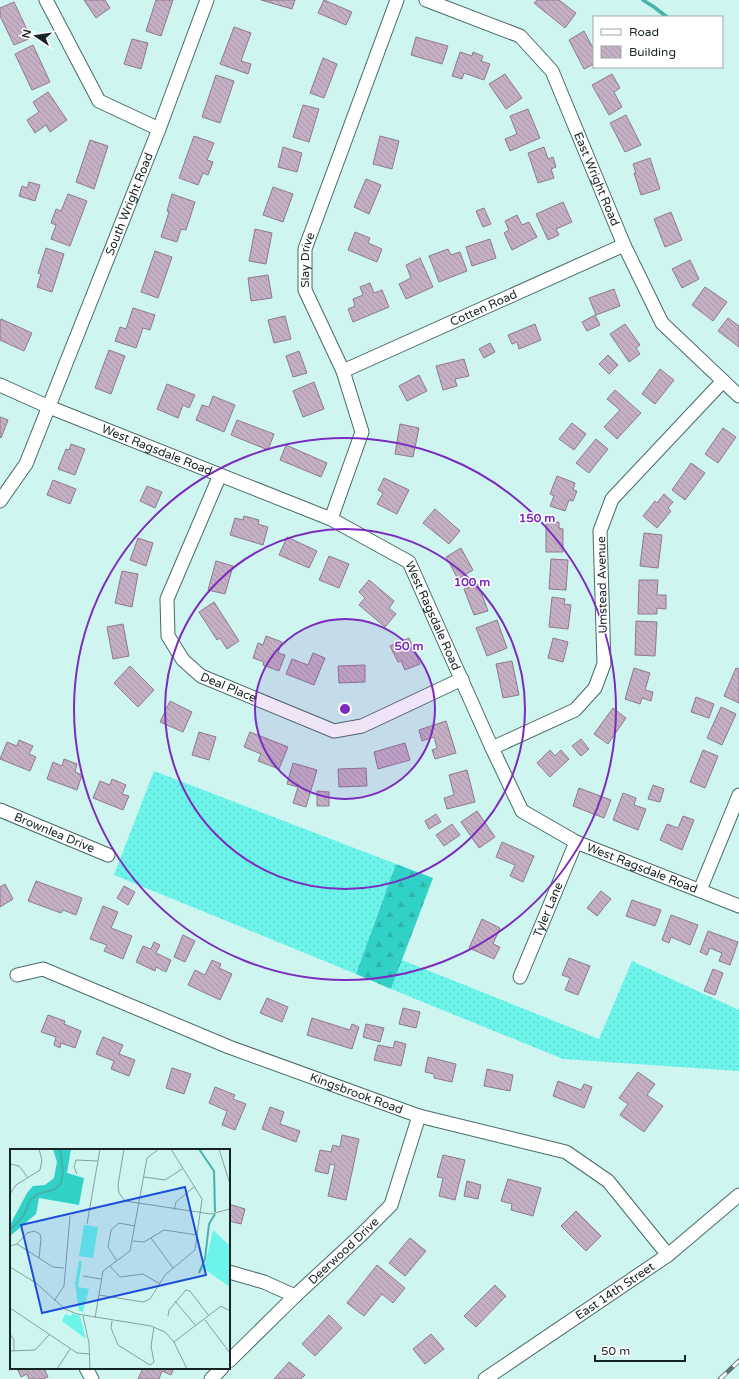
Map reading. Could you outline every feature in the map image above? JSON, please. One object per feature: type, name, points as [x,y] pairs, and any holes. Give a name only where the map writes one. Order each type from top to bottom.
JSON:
[{"type":"street","points":[[46,0],[99,101],[159,129]]},
{"type":"street","name":"South Wright Road","points":[[0,501],[26,464],[159,129],[207,0]]},
{"type":"street","name":"Slay Drive","points":[[331,519],[362,432],[343,371],[305,290],[305,249],[397,0]]},
{"type":"street","name":"East Wright Road","points":[[426,0],[520,36],[552,71],[624,245],[662,323],[739,396]]},
{"type":"street","name":"Cotten Road","points":[[343,371],[624,245]]},
{"type":"street","name":"Umstead Avenue","points":[[492,748],[574,710],[595,688],[604,664],[600,532],[612,499],[723,381]]},
{"type":"street","name":"West Ragsdale Road","points":[[0,385],[331,519],[409,562],[492,748],[522,811],[576,842],[739,906]]},
{"type":"street","name":"Deal Place","points":[[220,475],[167,599],[168,636],[182,660],[201,676],[334,731],[362,726],[462,679]]},
{"type":"street","points":[[700,890],[739,795]]},
{"type":"street","name":"Brownlea Drive","points":[[0,810],[108,855]]},
{"type":"street","name":"Tyler Lane","points":[[520,978],[576,842]]},
{"type":"street","name":"Kingsbrook Road","points":[[17,975],[43,969],[229,1047],[419,1116],[566,1152],[608,1181],[668,1256]]},
{"type":"street","name":"Deerwood Drive","points":[[230,1360],[391,1205],[419,1116]]},
{"type":"street","name":"East 14th Street","points":[[485,1379],[668,1256],[739,1195]]},
{"type":"street","points":[[230,1272],[264,1282],[295,1296]]},
{"type":"street","points":[[87,1369],[92,1379]]},
{"type":"street","points":[[211,1379],[221,1369]]},
{"type":"shaded area","points":[[154,771],[396,864],[356,974],[114,875]]},
{"type":"shaded area","points":[[402,960],[599,1039],[632,961],[739,1010],[739,1071],[563,1059],[391,989]]},
{"type":"green space","points":[[396,864],[433,878],[391,989],[356,974]]},
{"type":"building","points":[[84,0],[105,0],[110,8],[96,18]]},
{"type":"building","points":[[156,0],[173,0],[161,36],[146,31]]},
{"type":"building","points":[[261,0],[295,0],[292,9]]},
{"type":"building","points":[[324,0],[352,12],[346,25],[318,13]]},
{"type":"building","points":[[537,0],[559,0],[576,13],[565,28],[534,3]]},
{"type":"building","points":[[14,2],[31,38],[14,45],[0,16],[0,8]]},
{"type":"building","points":[[234,27],[251,33],[241,61],[251,64],[248,74],[220,64]]},
{"type":"building","points":[[584,31],[593,48],[593,64],[584,69],[569,40]]},
{"type":"building","points":[[416,37],[448,46],[442,64],[411,55]]},
{"type":"building","points":[[132,39],[148,43],[141,69],[124,64]]},
{"type":"building","points":[[33,45],[50,82],[32,90],[15,54]]},
{"type":"building","points":[[460,52],[472,56],[473,52],[483,56],[481,61],[490,64],[484,80],[464,73],[462,79],[452,76]]},
{"type":"building","points":[[323,58],[337,64],[324,98],[310,93]]},
{"type":"building","points":[[505,74],[522,98],[506,109],[489,84]]},
{"type":"building","points":[[612,74],[620,88],[614,92],[622,107],[609,115],[592,85]]},
{"type":"building","points":[[216,75],[234,81],[220,123],[202,117]]},
{"type":"building","points":[[48,92],[67,120],[50,132],[46,125],[35,133],[27,120],[39,112],[33,102]]},
{"type":"building","points":[[303,105],[319,109],[309,142],[293,137]]},
{"type":"building","points":[[528,109],[540,138],[510,151],[505,139],[517,134],[510,116]]},
{"type":"building","points":[[626,115],[641,145],[625,152],[610,123]]},
{"type":"building","points":[[194,136],[214,143],[207,160],[213,162],[208,175],[203,173],[198,185],[179,178]]},
{"type":"building","points":[[380,136],[399,141],[392,169],[373,164]]},
{"type":"building","points":[[90,140],[108,146],[94,189],[76,182]]},
{"type":"building","points":[[283,147],[302,153],[297,172],[278,167]]},
{"type":"building","points":[[544,147],[548,159],[553,157],[556,167],[551,169],[554,178],[538,183],[528,153]]},
{"type":"building","points":[[650,158],[660,189],[641,195],[634,173],[636,173],[633,164]]},
{"type":"building","points":[[366,179],[381,185],[369,214],[354,207]]},
{"type":"building","points":[[29,182],[40,185],[35,201],[19,196],[22,186],[27,188]]},
{"type":"building","points":[[273,187],[293,194],[283,222],[263,215]]},
{"type":"building","points":[[68,194],[87,201],[70,246],[51,239],[56,225],[51,223],[56,209],[61,211]]},
{"type":"building","points":[[172,194],[195,202],[186,230],[181,229],[177,242],[161,237],[169,212],[167,211]]},
{"type":"building","points":[[563,202],[572,222],[556,229],[559,235],[548,240],[536,214]]},
{"type":"building","points":[[484,208],[491,224],[483,227],[476,211]]},
{"type":"building","points":[[671,212],[682,240],[665,247],[654,219]]},
{"type":"building","points":[[517,215],[522,225],[529,222],[537,237],[512,250],[504,233],[509,230],[505,221]]},
{"type":"building","points":[[255,229],[272,233],[266,264],[249,261]]},
{"type":"building","points":[[355,232],[370,238],[368,243],[382,249],[377,262],[348,250]]},
{"type":"building","points":[[490,239],[496,258],[472,266],[466,247]]},
{"type":"building","points":[[46,248],[64,254],[52,292],[37,287],[41,274],[38,273]]},
{"type":"building","points":[[448,249],[451,255],[460,252],[467,271],[439,282],[429,256]]},
{"type":"building","points":[[155,251],[172,257],[158,298],[141,292]]},
{"type":"building","points":[[420,258],[433,287],[406,299],[399,284],[411,278],[406,265]]},
{"type":"building","points":[[690,260],[699,279],[682,288],[672,269]]},
{"type":"building","points":[[268,275],[272,298],[251,301],[248,278]]},
{"type":"building","points":[[370,283],[374,293],[382,290],[389,307],[353,322],[348,309],[355,306],[353,299],[363,295],[360,287]]},
{"type":"building","points":[[705,287],[727,302],[713,321],[692,305]]},
{"type":"building","points":[[614,289],[620,306],[596,315],[589,298]]},
{"type":"building","points":[[133,308],[155,315],[150,330],[143,328],[136,348],[115,341],[120,327],[126,329]]},
{"type":"building","points":[[595,315],[600,325],[587,331],[582,322]]},
{"type":"building","points":[[285,316],[291,339],[274,343],[268,320]]},
{"type":"building","points":[[728,318],[739,326],[739,347],[718,331]]},
{"type":"building","points":[[1,319],[32,333],[24,351],[0,340]]},
{"type":"building","points":[[535,324],[541,340],[519,349],[517,342],[512,344],[508,335]]},
{"type":"building","points":[[625,324],[640,345],[636,348],[640,354],[629,362],[610,334]]},
{"type":"building","points":[[490,343],[495,352],[484,358],[479,349]]},
{"type":"building","points":[[109,350],[125,356],[111,394],[95,388]]},
{"type":"building","points":[[299,351],[307,373],[293,377],[286,356]]},
{"type":"building","points":[[608,355],[618,365],[609,374],[599,364]]},
{"type":"building","points":[[464,359],[469,376],[455,379],[457,386],[443,390],[436,366]]},
{"type":"building","points":[[660,369],[674,380],[655,404],[642,394]]},
{"type":"building","points":[[419,375],[427,391],[407,401],[399,386]]},
{"type":"building","points":[[314,382],[324,409],[303,417],[293,391]]},
{"type":"building","points":[[167,384],[195,395],[189,408],[183,405],[178,418],[157,409]]},
{"type":"building","points":[[615,390],[641,413],[617,439],[604,427],[620,410],[607,399]]},
{"type":"building","points":[[213,396],[235,405],[224,432],[196,420],[202,405],[209,407]]},
{"type":"building","points":[[0,417],[8,420],[1,438],[0,437]]},
{"type":"building","points":[[237,420],[274,434],[268,450],[231,435]]},
{"type":"building","points":[[572,423],[586,434],[574,450],[559,439]]},
{"type":"building","points":[[400,424],[419,428],[413,457],[395,454]]},
{"type":"building","points":[[723,428],[736,437],[718,463],[705,454]]},
{"type":"building","points":[[596,439],[608,449],[589,473],[576,463]]},
{"type":"building","points":[[71,444],[85,449],[75,475],[58,469],[66,449],[69,450]]},
{"type":"building","points":[[286,445],[327,463],[321,477],[280,460]]},
{"type":"building","points":[[691,463],[705,473],[685,500],[672,490]]},
{"type":"building","points":[[557,476],[575,483],[573,490],[577,491],[573,501],[569,500],[565,511],[550,506],[554,496],[550,494]]},
{"type":"building","points":[[384,478],[409,490],[397,514],[377,504],[383,493],[378,490]]},
{"type":"building","points":[[53,480],[76,489],[70,504],[47,495]]},
{"type":"building","points":[[147,486],[162,492],[155,508],[140,501]]},
{"type":"building","points":[[664,494],[673,502],[668,508],[671,511],[657,528],[643,516],[655,501],[657,503]]},
{"type":"building","points":[[435,509],[460,531],[449,544],[423,523]]},
{"type":"building","points":[[244,516],[259,520],[258,524],[268,527],[263,545],[230,535],[235,518],[243,520]]},
{"type":"building","points":[[546,522],[559,522],[559,528],[563,529],[563,552],[546,552]]},
{"type":"building","points":[[644,533],[662,535],[658,568],[640,566]]},
{"type":"building","points":[[287,537],[317,551],[309,568],[279,555]]},
{"type":"building","points":[[138,538],[153,543],[146,566],[130,560]]},
{"type":"building","points":[[461,548],[473,570],[458,579],[446,557]]},
{"type":"building","points":[[329,556],[349,564],[339,588],[319,580]]},
{"type":"building","points":[[551,559],[568,560],[566,590],[549,589]]},
{"type":"building","points":[[216,561],[233,566],[225,594],[208,590]]},
{"type":"building","points":[[122,571],[138,574],[132,607],[115,603]]},
{"type":"building","points":[[369,580],[394,601],[389,608],[396,614],[385,627],[359,605],[365,598],[359,592]]},
{"type":"building","points":[[639,580],[658,580],[657,595],[666,595],[666,609],[657,608],[657,614],[638,614]]},
{"type":"building","points":[[478,584],[488,611],[474,615],[464,589]]},
{"type":"building","points":[[552,597],[565,599],[564,604],[571,605],[568,629],[549,627]]},
{"type":"building","points":[[214,602],[239,641],[227,649],[220,638],[217,640],[199,612]]},
{"type":"building","points":[[497,620],[507,648],[487,656],[476,628]]},
{"type":"building","points":[[636,621],[657,622],[655,656],[635,655]]},
{"type":"building","points":[[123,624],[129,656],[113,659],[107,627]]},
{"type":"building","points":[[266,636],[282,642],[278,653],[285,655],[279,671],[263,665],[264,662],[253,658],[258,643],[263,645]]},
{"type":"building","points":[[409,638],[420,664],[405,670],[401,661],[398,662],[390,646]]},
{"type":"building","points":[[553,638],[568,642],[563,662],[548,658]]},
{"type":"building","points":[[313,653],[325,658],[314,685],[286,674],[292,659],[308,665]]},
{"type":"building","points":[[512,661],[519,695],[503,698],[496,664]]},
{"type":"building","points":[[365,665],[365,682],[339,683],[338,666]]},
{"type":"building","points":[[130,666],[154,690],[138,707],[114,683]]},
{"type":"building","points":[[634,668],[650,673],[645,690],[653,692],[651,701],[642,698],[640,704],[625,699]]},
{"type":"building","points":[[736,668],[739,669],[739,703],[724,696]]},
{"type":"building","points":[[696,697],[714,704],[709,718],[691,712]]},
{"type":"building","points":[[170,701],[192,712],[183,732],[160,722]]},
{"type":"building","points":[[721,707],[736,714],[722,745],[707,738]]},
{"type":"building","points":[[613,708],[626,718],[608,744],[594,734]]},
{"type":"building","points":[[446,721],[456,753],[435,759],[432,750],[437,748],[434,737],[422,741],[419,730]]},
{"type":"building","points":[[199,732],[216,737],[209,760],[192,755]]},
{"type":"building","points":[[250,732],[288,747],[279,769],[258,761],[261,754],[244,747]]},
{"type":"building","points":[[581,739],[589,749],[581,756],[572,746]]},
{"type":"building","points":[[19,740],[33,746],[29,754],[36,757],[30,771],[0,759],[7,742],[17,746]]},
{"type":"building","points":[[405,743],[410,760],[378,769],[374,752]]},
{"type":"building","points":[[550,750],[555,756],[561,750],[569,759],[550,777],[537,763]]},
{"type":"building","points":[[703,750],[718,756],[705,788],[690,782]]},
{"type":"building","points":[[64,759],[77,764],[75,772],[82,775],[77,790],[47,779],[53,762],[62,766]]},
{"type":"building","points":[[293,763],[317,770],[306,807],[293,803],[298,787],[287,784]]},
{"type":"building","points":[[366,768],[367,786],[339,787],[338,769]]},
{"type":"building","points":[[467,770],[475,802],[447,809],[444,798],[454,795],[449,775]]},
{"type":"building","points":[[112,779],[126,785],[122,794],[129,796],[123,810],[93,798],[100,781],[110,785]]},
{"type":"building","points":[[653,785],[664,789],[660,802],[648,799]]},
{"type":"building","points":[[579,788],[611,800],[604,818],[573,806]]},
{"type":"building","points":[[317,791],[329,792],[329,806],[317,806]]},
{"type":"building","points":[[623,793],[636,798],[634,805],[646,809],[638,830],[613,820]]},
{"type":"building","points":[[477,811],[495,837],[479,848],[461,822]]},
{"type":"building","points":[[436,814],[441,822],[429,829],[425,821]]},
{"type":"building","points":[[683,816],[694,820],[682,850],[660,840],[667,824],[678,828]]},
{"type":"building","points":[[452,824],[460,835],[444,846],[436,835]]},
{"type":"building","points":[[502,842],[534,856],[523,882],[510,876],[515,865],[496,857]]},
{"type":"building","points":[[36,881],[82,898],[76,915],[63,910],[61,913],[28,901]]},
{"type":"building","points":[[5,884],[13,899],[0,907],[0,887]]},
{"type":"building","points":[[124,886],[135,892],[128,905],[117,898]]},
{"type":"building","points":[[601,891],[611,899],[597,916],[587,908]]},
{"type":"building","points":[[632,900],[661,910],[655,926],[626,916]]},
{"type":"building","points":[[103,906],[118,912],[111,928],[132,936],[123,959],[104,951],[107,945],[90,939]]},
{"type":"building","points":[[671,915],[698,925],[690,945],[671,937],[669,943],[662,940]]},
{"type":"building","points":[[482,919],[500,928],[493,944],[500,947],[494,959],[469,948]]},
{"type":"building","points":[[708,931],[738,942],[730,965],[719,961],[722,953],[710,948],[707,955],[700,952]]},
{"type":"building","points":[[183,935],[195,941],[185,962],[174,957]]},
{"type":"building","points":[[154,942],[160,945],[156,953],[171,960],[166,972],[156,967],[155,971],[136,962],[143,946],[151,949]]},
{"type":"building","points":[[569,958],[590,966],[578,995],[565,990],[570,978],[562,975]]},
{"type":"building","points":[[212,960],[221,964],[219,968],[232,974],[220,1000],[188,985],[195,970],[205,975]]},
{"type":"building","points":[[713,969],[723,973],[715,995],[704,991]]},
{"type":"building","points":[[267,998],[288,1007],[282,1022],[260,1013]]},
{"type":"building","points":[[403,1008],[420,1012],[416,1028],[399,1024]]},
{"type":"building","points":[[48,1015],[65,1021],[64,1024],[81,1031],[75,1048],[61,1043],[60,1048],[54,1045],[56,1037],[41,1032]]},
{"type":"building","points":[[312,1018],[350,1030],[352,1024],[359,1027],[352,1049],[307,1035]]},
{"type":"building","points":[[366,1024],[384,1028],[380,1042],[363,1037]]},
{"type":"building","points":[[103,1037],[123,1045],[119,1054],[135,1060],[129,1076],[111,1069],[114,1061],[96,1054]]},
{"type":"building","points":[[395,1041],[406,1044],[401,1066],[374,1060],[378,1045],[393,1048]]},
{"type":"building","points":[[428,1057],[456,1064],[452,1082],[434,1078],[434,1074],[425,1072]]},
{"type":"building","points":[[172,1068],[191,1074],[184,1094],[166,1088]]},
{"type":"building","points":[[487,1069],[513,1075],[510,1091],[484,1086]]},
{"type":"building","points":[[638,1072],[655,1084],[647,1095],[663,1106],[644,1132],[620,1115],[628,1104],[619,1098]]},
{"type":"building","points":[[558,1081],[581,1090],[584,1084],[592,1087],[584,1108],[553,1096]]},
{"type":"building","points":[[215,1087],[235,1095],[233,1099],[246,1104],[235,1130],[222,1125],[227,1111],[209,1103]]},
{"type":"building","points":[[270,1107],[284,1112],[280,1124],[300,1131],[296,1142],[262,1129]]},
{"type":"building","points":[[342,1135],[359,1139],[346,1200],[328,1196],[335,1165],[330,1164],[328,1174],[315,1171],[320,1150],[331,1152],[333,1145],[340,1147]]},
{"type":"building","points":[[443,1155],[465,1160],[455,1200],[439,1196],[443,1178],[437,1177]]},
{"type":"building","points":[[508,1179],[541,1188],[533,1216],[511,1210],[512,1204],[501,1201]]},
{"type":"building","points":[[467,1181],[481,1185],[478,1199],[464,1196]]},
{"type":"building","points":[[230,1204],[245,1209],[241,1224],[230,1221]]},
{"type":"building","points":[[576,1211],[601,1236],[586,1251],[561,1226]]},
{"type":"building","points":[[410,1238],[426,1251],[405,1276],[389,1263]]},
{"type":"building","points":[[377,1265],[405,1288],[393,1303],[382,1294],[364,1316],[347,1303]]},
{"type":"building","points":[[495,1285],[506,1296],[476,1327],[464,1316]]},
{"type":"building","points":[[329,1315],[342,1328],[315,1356],[302,1344]]},
{"type":"building","points":[[431,1334],[444,1349],[425,1364],[413,1349]]},
{"type":"building","points":[[289,1362],[305,1375],[301,1379],[274,1379]]},
{"type":"building","points":[[17,1369],[44,1369],[48,1377],[43,1379],[29,1379],[27,1374],[21,1377]]},
{"type":"building","points":[[143,1369],[174,1369],[171,1375],[162,1371],[159,1379],[138,1379]]},
{"type":"waterway","points":[[643,0],[666,16]]},
{"type":"railway","points":[[720,1379],[739,1361]]}]
